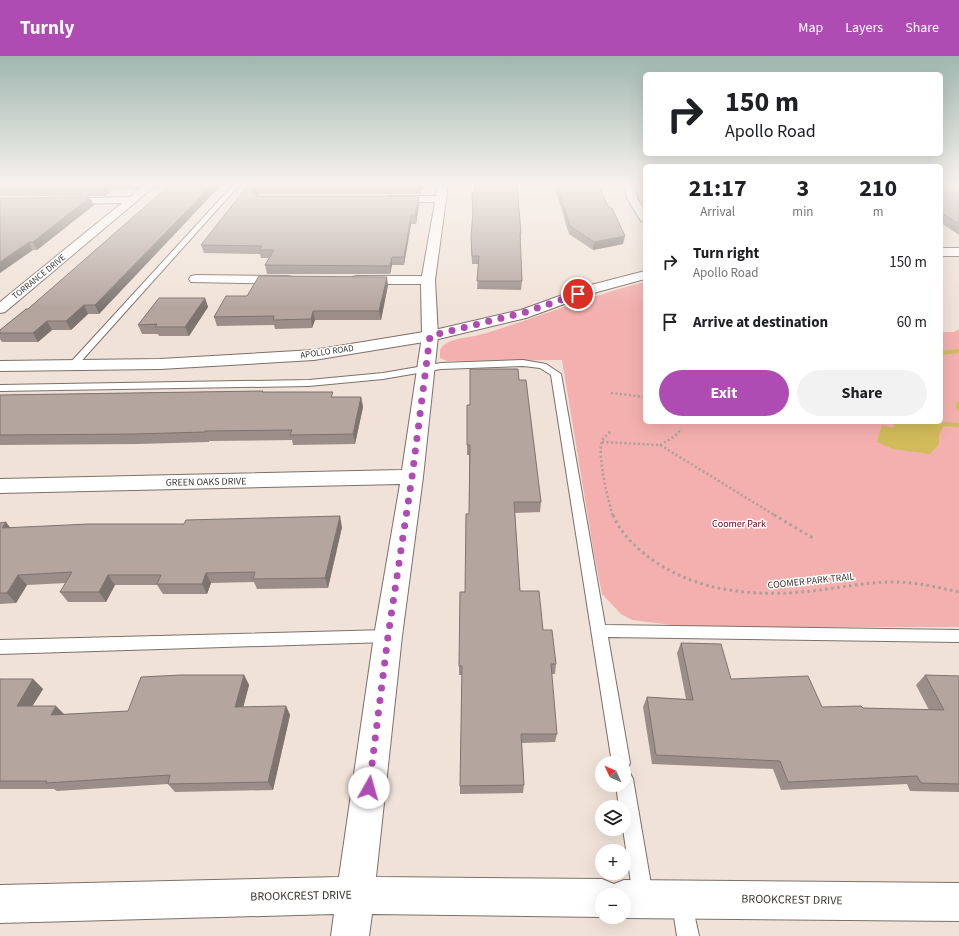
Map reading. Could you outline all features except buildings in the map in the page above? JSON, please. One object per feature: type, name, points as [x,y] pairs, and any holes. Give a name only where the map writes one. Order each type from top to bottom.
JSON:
[{"type":"street","name":"TORRANCE DRIVE","points":[[0,309],[102,225]]},
{"type":"street","points":[[350,936],[388,636],[412,477],[430,336],[428,280],[436,225]]},
{"type":"street","points":[[943,251],[959,252]]},
{"type":"street","name":"APOLLO ROAD","points":[[0,366],[160,364],[314,355],[430,336],[526,312],[592,289],[643,276]]},
{"type":"street","points":[[196,280],[297,280]]},
{"type":"street","points":[[343,280],[428,280]]},
{"type":"street","name":"GREEN OAKS DRIVE","points":[[0,486],[412,477]]},
{"type":"street","name":"BROOKCREST DRIVE","points":[[0,904],[356,895],[595,898]]},
{"type":"street","name":"BROOKCREST DRIVE","points":[[634,899],[959,902]]},
{"type":"lane","points":[[73,365],[201,225]]},
{"type":"lane","points":[[0,388],[309,383],[383,376],[441,366],[523,363],[543,366],[556,374],[620,756]]},
{"type":"lane","points":[[600,631],[959,636]]},
{"type":"lane","points":[[0,647],[388,636]]},
{"type":"lane","points":[[625,792],[634,899]]},
{"type":"lane","points":[[681,899],[688,936]]},
{"type":"path","points":[[611,393],[643,397]]},
{"type":"path","points":[[660,445],[672,438],[682,429]]},
{"type":"path","points":[[602,442],[610,432]]},
{"type":"path","points":[[602,442],[660,445],[813,538]]},
{"type":"path","name":"COOMER PARK TRAIL","points":[[602,442],[602,463],[607,496],[610,512],[615,522],[627,538],[642,552],[666,570],[683,578],[716,588],[765,595],[794,593],[858,584],[894,582],[912,582],[959,592]]},
{"type":"green space","name":"Coomer Park","points":[[643,283],[643,424],[943,424],[943,332],[954,332],[959,329],[959,627],[688,627],[632,620],[621,614],[602,594],[562,360],[447,361],[440,358],[440,350],[447,343],[452,341],[500,329]]},
{"type":"shaded area","points":[[894,424],[945,424],[939,434],[939,444],[930,454],[893,449],[877,442],[882,425],[893,428]]},
{"type":"waterway","points":[[943,353],[959,351]]},
{"type":"waterway","points":[[959,403],[959,409]]},
{"type":"waterway","points":[[945,424],[959,425]]},
{"type":"route","points":[[369,788],[388,636],[412,477],[430,336],[526,312],[578,294]]}]
